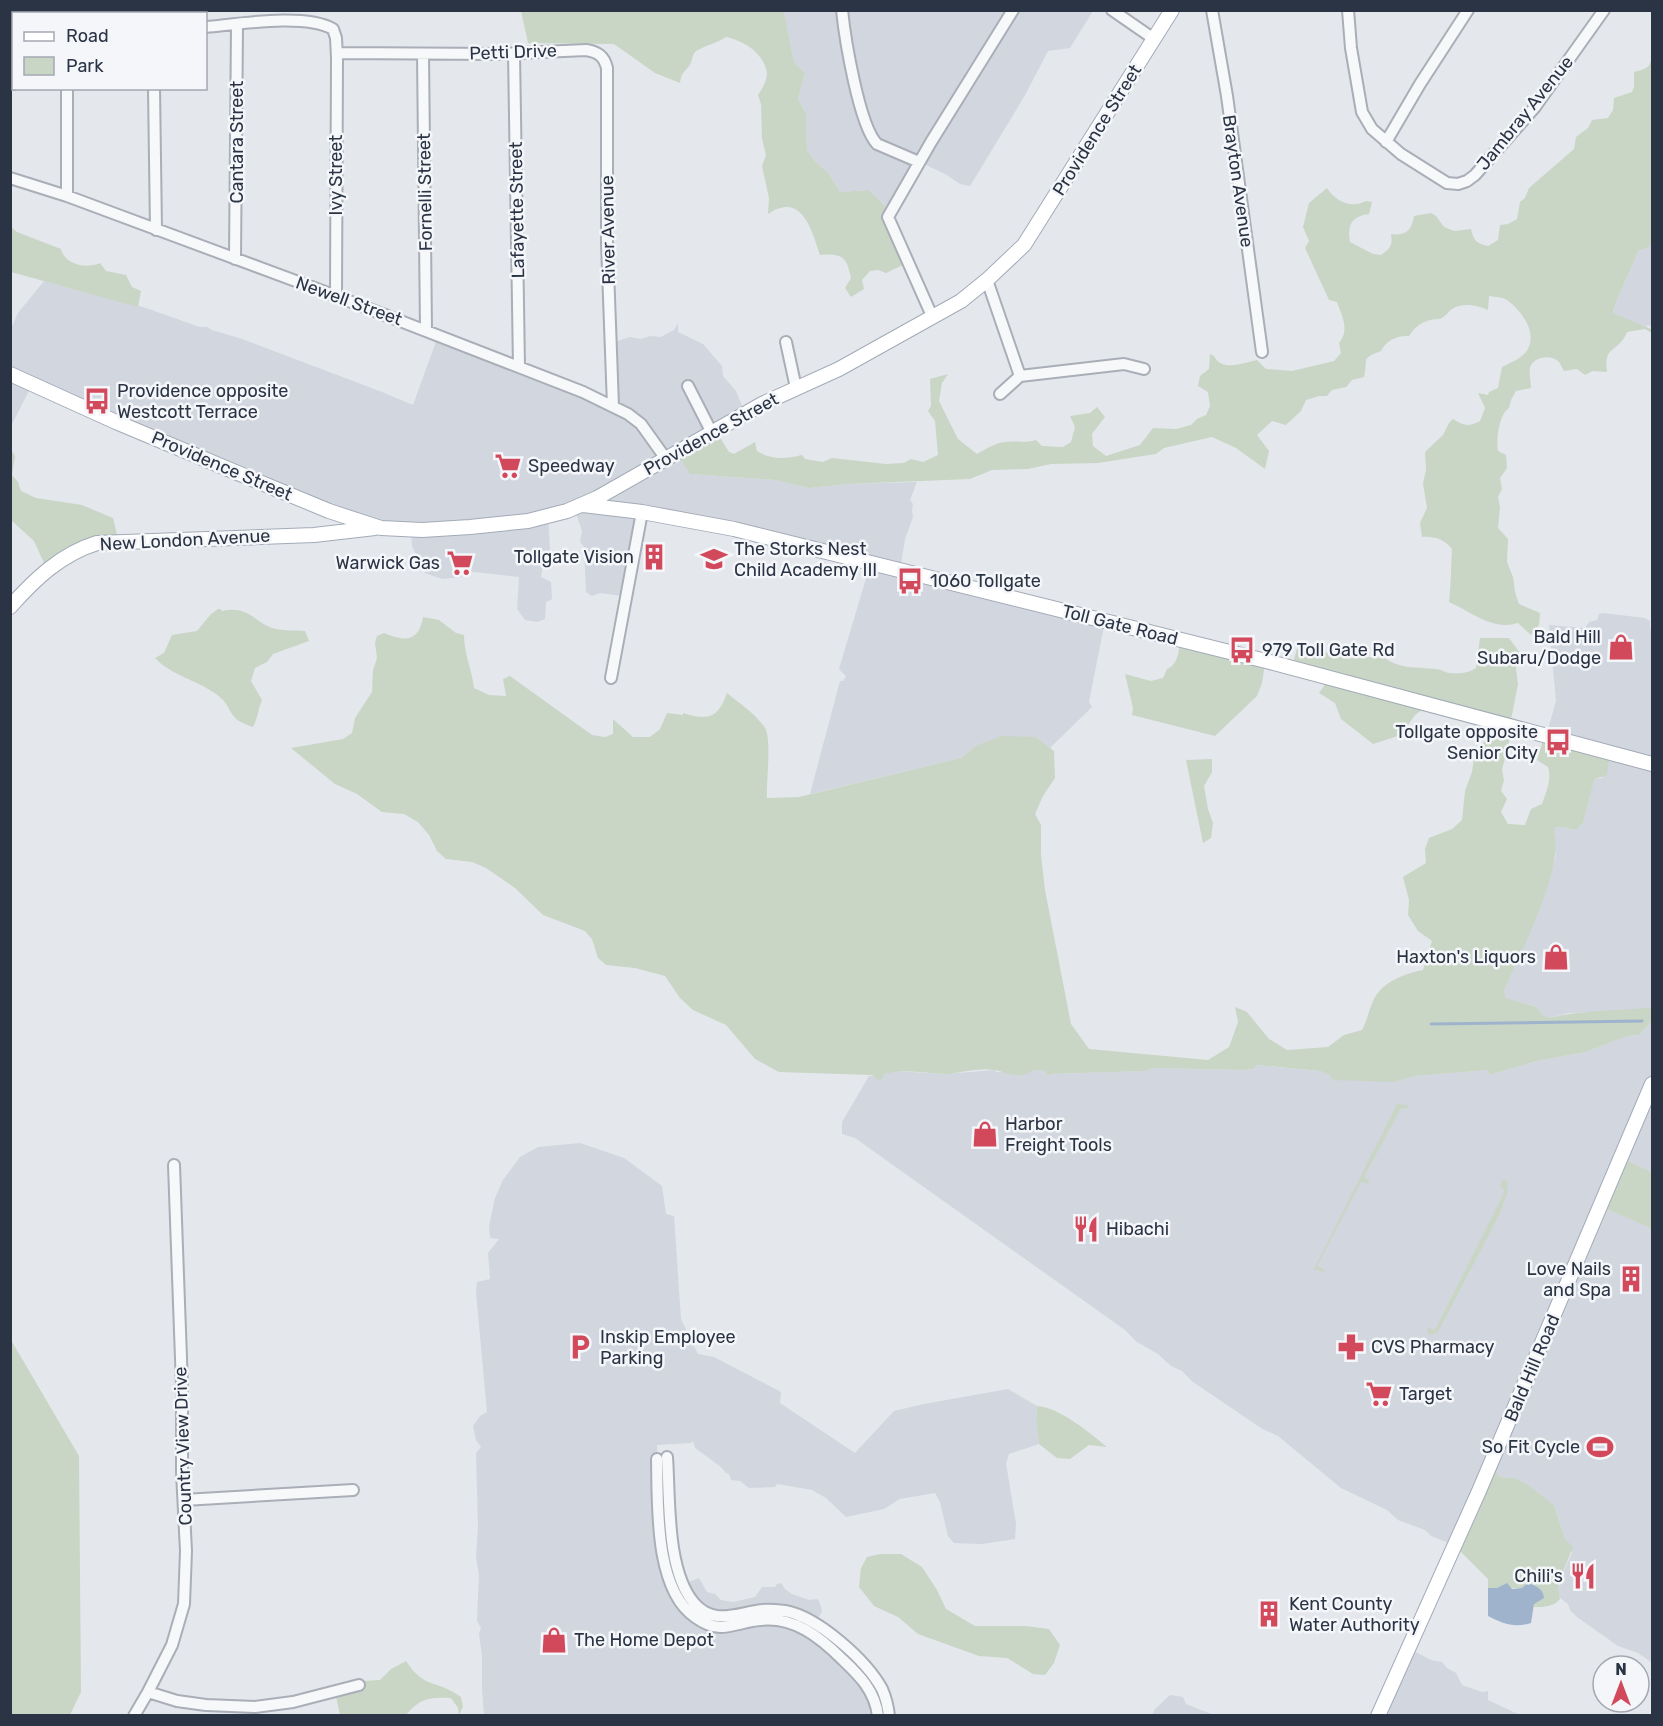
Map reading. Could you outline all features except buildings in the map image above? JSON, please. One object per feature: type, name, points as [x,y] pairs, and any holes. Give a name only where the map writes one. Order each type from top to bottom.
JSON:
[{"type":"main road","name":"Providence Street","points":[[10,374],[116,422],[329,511],[381,528],[422,530],[528,521],[567,511],[583,505],[762,404],[839,369],[961,301],[987,280],[1024,245],[1172,10]]},
{"type":"main road","name":"Toll Gate Road","points":[[583,505],[743,531],[1278,664],[1653,764]]},
{"type":"main road","name":"New London Avenue","points":[[10,607],[32,583],[52,566],[83,547],[97,543],[314,535],[381,528]]},
{"type":"main road","name":"Bald Hill Road","points":[[1378,1716],[1479,1491],[1653,1084]]},
{"type":"street","points":[[842,10],[851,64],[867,129],[877,144],[919,162]]},
{"type":"street","points":[[932,316],[888,217],[919,162],[1013,10]]},
{"type":"street","points":[[1112,10],[1154,39]]},
{"type":"street","name":"Brayton Avenue","points":[[1212,10],[1227,96],[1262,352]]},
{"type":"street","points":[[1348,10],[1351,48],[1362,112],[1368,125],[1386,142],[1468,10]]},
{"type":"street","name":"Jambray Avenue","points":[[1386,142],[1447,183],[1464,183],[1475,176],[1535,107],[1604,10]]},
{"type":"street","name":"Ivy Street","points":[[237,25],[303,21],[321,23],[333,29],[337,53],[336,296]]},
{"type":"street","points":[[207,27],[237,25]]},
{"type":"street","name":"Cantara Street","points":[[235,259],[237,25]]},
{"type":"street","name":"Petti Drive","points":[[337,53],[514,53],[586,50],[602,56]]},
{"type":"street","name":"Lafayette Street","points":[[514,53],[519,367]]},
{"type":"street","name":"Fornelli Street","points":[[423,54],[426,330]]},
{"type":"street","name":"River Avenue","points":[[602,56],[607,68],[607,243],[613,406]]},
{"type":"street","points":[[67,90],[67,196]]},
{"type":"street","points":[[154,90],[156,230]]},
{"type":"street","name":"Newell Street","points":[[10,178],[67,196],[426,330],[613,406],[641,424],[666,459]]},
{"type":"street","points":[[987,280],[1020,376]]},
{"type":"street","points":[[786,342],[796,388]]},
{"type":"street","points":[[1000,394],[1020,376],[1124,364],[1143,369]]},
{"type":"street","points":[[688,386],[712,433]]},
{"type":"street","points":[[611,678],[642,513]]},
{"type":"street","name":"Country View Drive","points":[[134,1716],[172,1645],[184,1604],[186,1569],[182,1472],[182,1386],[174,1166]]},
{"type":"street","points":[[878,1716],[877,1706],[865,1681],[838,1655],[803,1628],[790,1622],[773,1620],[716,1627],[701,1622],[689,1613],[677,1599],[665,1567],[659,1510],[662,1458],[676,1565],[683,1586],[694,1603],[717,1616],[730,1617],[769,1610],[800,1615],[814,1622],[838,1641],[873,1676],[885,1696],[889,1716]]},
{"type":"street","points":[[184,1500],[353,1490]]},
{"type":"street","points":[[148,1692],[177,1701],[255,1707],[293,1702],[359,1685]]},
{"type":"shaded area","points":[[784,11],[1093,11],[1070,48],[1048,51],[1024,97],[970,186],[960,184],[920,162],[890,211],[869,190],[840,192],[829,174],[807,150],[806,114],[798,99],[805,73],[794,62]]},
{"type":"shaded area","points":[[1652,243],[1652,327],[1648,325],[1646,327],[1613,314],[1639,250],[1648,248]]},
{"type":"shaded area","points":[[44,281],[143,307],[200,327],[207,327],[413,405],[438,336],[608,403],[614,342],[630,337],[641,339],[650,336],[661,337],[674,330],[678,323],[678,332],[703,344],[722,366],[723,376],[736,391],[746,415],[719,431],[690,474],[775,480],[809,488],[847,484],[917,482],[910,500],[913,504],[913,517],[905,539],[900,570],[1104,626],[1089,702],[1092,707],[1050,748],[1036,737],[976,746],[961,758],[810,794],[840,681],[843,681],[846,676],[839,669],[870,565],[645,515],[622,596],[600,593],[592,596],[586,592],[584,547],[580,542],[582,531],[575,510],[548,516],[550,549],[543,562],[541,577],[551,582],[552,599],[546,602],[545,619],[537,622],[525,620],[517,609],[519,577],[474,572],[461,577],[442,579],[425,573],[412,546],[411,528],[382,528],[32,385],[11,426],[11,329],[18,313]]},
{"type":"shaded area","points":[[1599,614],[1645,618],[1650,621],[1650,629],[1652,629],[1652,1007],[1629,1011],[1568,1013],[1549,1018],[1540,1014],[1537,1007],[1506,998],[1504,991],[1537,916],[1549,881],[1556,855],[1554,828],[1575,830],[1583,823],[1595,779],[1603,778],[1547,733],[1556,701],[1549,625],[1585,628],[1589,622],[1597,620]]},
{"type":"shaded area","points":[[1652,1021],[1652,1172],[1619,1157],[1598,1205],[1652,1229],[1652,1666],[1651,1654],[1639,1654],[1618,1646],[1577,1617],[1568,1604],[1560,1598],[1558,1584],[1572,1553],[1554,1505],[1514,1478],[1499,1476],[1491,1464],[1454,1545],[1431,1536],[1425,1530],[1398,1520],[1387,1510],[1341,1488],[1278,1436],[1261,1428],[1193,1382],[1182,1371],[1137,1342],[1125,1330],[855,1138],[842,1134],[842,1122],[869,1076],[875,1076],[880,1080],[885,1074],[893,1071],[946,1074],[1033,1070],[1044,1071],[1049,1076],[1052,1074],[1145,1071],[1153,1068],[1244,1070],[1253,1069],[1255,1065],[1320,1071],[1330,1075],[1395,1082],[1415,1076],[1488,1070],[1489,1075],[1537,1061],[1586,1052],[1627,1036],[1639,1035]]},
{"type":"shaded area","points":[[580,1143],[624,1158],[662,1186],[666,1214],[674,1216],[681,1319],[698,1354],[714,1357],[781,1392],[780,1403],[855,1453],[894,1411],[1008,1389],[1037,1406],[1039,1444],[1009,1454],[1006,1463],[1016,1524],[1015,1539],[982,1544],[954,1543],[948,1536],[940,1502],[935,1493],[900,1499],[884,1509],[846,1517],[826,1498],[812,1490],[777,1484],[775,1487],[749,1488],[740,1481],[731,1480],[729,1474],[695,1448],[693,1441],[657,1445],[661,1539],[674,1588],[699,1578],[707,1592],[715,1594],[721,1600],[733,1602],[755,1597],[762,1587],[775,1587],[781,1583],[792,1594],[809,1600],[817,1599],[822,1611],[812,1631],[867,1682],[880,1715],[484,1716],[479,1634],[481,1628],[477,1621],[479,1575],[476,1557],[478,1526],[476,1453],[481,1447],[476,1440],[473,1426],[480,1416],[487,1412],[477,1282],[490,1279],[488,1253],[499,1239],[490,1238],[489,1226],[495,1198],[503,1180],[520,1157],[538,1147]]},
{"type":"shaded area","points":[[1412,1650],[1431,1660],[1442,1662],[1456,1673],[1462,1685],[1482,1692],[1488,1691],[1488,1700],[1520,1715],[1382,1716]]},
{"type":"shaded area","points":[[1170,1695],[1183,1697],[1186,1704],[1214,1715],[1152,1715]]},
{"type":"green space","points":[[74,11],[126,11],[126,12],[72,12]]},
{"type":"green space","points":[[521,11],[784,11],[794,62],[805,73],[798,99],[806,114],[807,150],[829,174],[840,192],[869,190],[890,211],[905,264],[886,273],[878,270],[870,271],[862,280],[864,289],[851,297],[845,288],[851,278],[848,265],[838,256],[820,255],[804,217],[789,207],[780,208],[768,214],[769,198],[762,166],[766,155],[762,139],[761,104],[758,95],[767,73],[762,60],[746,45],[726,37],[697,50],[682,75],[680,83],[655,73],[614,44],[528,43]]},
{"type":"green space","points":[[1652,49],[1652,243],[1648,248],[1639,250],[1613,313],[1651,329],[1652,333],[1645,329],[1627,332],[1624,339],[1607,357],[1607,372],[1593,371],[1585,375],[1577,369],[1564,371],[1556,359],[1548,357],[1535,361],[1530,368],[1531,388],[1516,391],[1499,428],[1498,451],[1506,455],[1507,468],[1500,478],[1502,489],[1498,497],[1500,507],[1498,528],[1508,539],[1507,562],[1519,604],[1540,613],[1539,625],[1531,635],[1518,623],[1509,625],[1491,623],[1449,602],[1452,549],[1438,539],[1422,537],[1420,523],[1427,508],[1423,483],[1426,470],[1425,452],[1443,435],[1453,419],[1466,425],[1480,421],[1485,408],[1478,393],[1488,395],[1489,392],[1498,388],[1502,367],[1521,357],[1530,345],[1531,338],[1527,323],[1513,305],[1501,298],[1489,296],[1488,310],[1465,305],[1452,309],[1440,319],[1422,323],[1409,336],[1393,339],[1381,351],[1367,358],[1364,377],[1352,380],[1346,387],[1332,390],[1327,396],[1306,400],[1301,411],[1286,425],[1272,421],[1257,435],[1269,451],[1265,469],[1236,448],[1212,437],[1164,448],[1156,454],[1098,463],[1051,464],[1028,469],[992,470],[970,479],[848,484],[809,488],[775,480],[690,474],[678,455],[718,434],[729,452],[734,454],[755,442],[757,451],[773,457],[802,455],[805,459],[823,462],[832,458],[886,464],[904,463],[911,459],[923,462],[938,455],[935,421],[928,411],[931,406],[930,379],[948,374],[942,383],[939,401],[958,439],[977,454],[994,445],[1009,442],[1036,440],[1042,446],[1063,447],[1071,442],[1075,427],[1070,416],[1090,413],[1097,407],[1105,417],[1092,434],[1093,446],[1106,456],[1140,445],[1153,428],[1176,429],[1191,425],[1206,415],[1210,406],[1208,392],[1198,386],[1200,376],[1209,369],[1210,354],[1222,364],[1239,364],[1257,360],[1266,369],[1292,371],[1334,361],[1341,353],[1339,343],[1345,328],[1343,318],[1337,302],[1329,300],[1305,248],[1309,241],[1303,227],[1309,203],[1327,188],[1334,197],[1349,204],[1372,202],[1369,214],[1354,220],[1349,236],[1350,242],[1373,254],[1381,255],[1387,251],[1392,242],[1391,234],[1404,233],[1410,229],[1414,216],[1431,213],[1444,227],[1454,231],[1471,229],[1476,241],[1488,246],[1498,240],[1500,225],[1517,219],[1520,202],[1525,198],[1529,188],[1574,149],[1576,137],[1588,128],[1592,120],[1608,118],[1613,110],[1614,98],[1632,92],[1634,72],[1649,65]]},
{"type":"green space","points":[[10,226],[17,232],[61,249],[71,262],[89,266],[100,263],[106,271],[126,275],[132,287],[141,291],[138,307],[11,272]]},
{"type":"green space","points":[[12,422],[11,450],[15,456],[12,475],[21,491],[36,498],[82,505],[113,518],[118,539],[61,555],[44,563],[34,541],[11,520],[10,426]]},
{"type":"green space","points":[[218,609],[246,612],[276,629],[305,631],[309,641],[273,654],[267,662],[255,668],[251,681],[262,700],[253,727],[238,720],[226,703],[216,694],[177,674],[155,658],[164,653],[172,635],[197,631]]},
{"type":"green space","points":[[423,617],[439,620],[456,633],[464,635],[474,688],[489,695],[506,696],[503,679],[510,676],[592,735],[605,737],[613,734],[613,719],[633,737],[650,737],[660,729],[667,713],[706,717],[720,708],[727,693],[752,713],[765,728],[768,751],[767,798],[799,797],[961,758],[976,746],[1001,736],[1036,737],[1054,751],[1055,778],[1035,814],[1041,825],[1041,855],[1045,890],[1071,1024],[1089,1049],[1208,1060],[1229,1047],[1238,1022],[1235,1007],[1247,1012],[1269,1039],[1287,1050],[1328,1047],[1344,1035],[1362,1030],[1381,989],[1404,975],[1423,970],[1432,941],[1418,931],[1408,915],[1409,900],[1403,877],[1426,863],[1425,849],[1429,838],[1452,829],[1462,820],[1465,791],[1474,759],[1486,739],[1485,719],[1429,705],[1415,715],[1401,735],[1373,744],[1341,719],[1335,703],[1319,693],[1328,680],[1291,670],[1297,649],[1324,651],[1331,655],[1385,658],[1402,666],[1460,673],[1476,668],[1480,638],[1509,638],[1520,653],[1516,669],[1518,684],[1510,725],[1513,726],[1502,770],[1504,780],[1501,791],[1507,799],[1501,812],[1508,824],[1525,825],[1531,809],[1542,804],[1548,786],[1549,772],[1548,767],[1537,760],[1545,734],[1610,753],[1607,775],[1595,779],[1583,823],[1576,830],[1554,828],[1556,850],[1552,872],[1534,925],[1504,991],[1506,998],[1537,1007],[1541,1014],[1549,1018],[1575,1013],[1652,1007],[1652,1021],[1639,1035],[1627,1036],[1586,1052],[1537,1061],[1489,1075],[1488,1070],[1415,1076],[1395,1082],[1332,1080],[1330,1075],[1320,1071],[1256,1065],[1253,1069],[1244,1070],[1153,1068],[1145,1071],[1052,1074],[1049,1076],[1044,1071],[1034,1070],[1023,1075],[989,1069],[947,1074],[900,1071],[885,1074],[880,1081],[872,1075],[779,1072],[755,1059],[726,1025],[693,1010],[680,998],[665,976],[635,968],[606,965],[598,958],[592,939],[585,931],[543,915],[515,888],[486,868],[472,862],[446,859],[437,851],[429,835],[418,822],[404,814],[382,812],[357,794],[335,784],[291,748],[343,739],[352,733],[355,718],[372,692],[373,670],[377,658],[375,643],[377,636],[384,633],[398,638],[410,638],[418,631]]},
{"type":"green space","points":[[1180,643],[1265,664],[1257,696],[1215,736],[1132,715],[1133,708],[1125,674],[1151,681],[1163,678],[1178,655]]},
{"type":"green space","points":[[1212,759],[1212,772],[1204,786],[1213,823],[1211,838],[1203,843],[1186,760]]},
{"type":"green space","points":[[1397,1104],[1408,1105],[1408,1107],[1401,1108],[1364,1177],[1369,1181],[1368,1184],[1361,1182],[1317,1266],[1325,1270],[1324,1272],[1314,1269]]},
{"type":"green space","points":[[1619,1157],[1652,1172],[1652,1229],[1598,1205]]},
{"type":"green space","points":[[1503,1179],[1508,1182],[1507,1194],[1500,1213],[1438,1332],[1431,1335],[1427,1333],[1428,1327],[1435,1330],[1505,1191],[1500,1187]]},
{"type":"green space","points":[[11,1340],[79,1456],[81,1692],[70,1715],[11,1715]]},
{"type":"green space","points":[[1037,1406],[1046,1407],[1064,1416],[1107,1447],[1089,1445],[1070,1459],[1057,1458],[1039,1444]]},
{"type":"green space","points":[[1491,1464],[1499,1476],[1514,1478],[1528,1485],[1554,1505],[1565,1539],[1573,1547],[1558,1584],[1560,1599],[1552,1605],[1534,1607],[1522,1588],[1488,1588],[1488,1579],[1459,1550]]},
{"type":"green space","points":[[880,1554],[901,1554],[922,1567],[946,1609],[975,1626],[1026,1626],[1049,1629],[1060,1645],[1054,1663],[1045,1675],[1033,1674],[1007,1658],[979,1656],[918,1634],[898,1617],[874,1606],[859,1587],[861,1568],[867,1557]]},
{"type":"green space","points":[[406,1661],[425,1680],[461,1697],[463,1707],[459,1715],[458,1708],[451,1698],[431,1698],[416,1705],[406,1715],[340,1715],[335,1692],[359,1685],[364,1681],[380,1680],[391,1669]]},
{"type":"water","points":[[11,10],[74,11],[12,12],[11,15]]},
{"type":"water","points":[[1507,1583],[1512,1589],[1522,1588],[1528,1583],[1541,1590],[1544,1598],[1534,1604],[1531,1623],[1509,1624],[1488,1616],[1488,1588],[1497,1588]]},
{"type":"waterway","points":[[1431,1024],[1642,1021]]},
{"type":"place","name":"Providence opposite Westcott Terrace","points":[[97,401]]},
{"type":"place","name":"Speedway","points":[[508,466]]},
{"type":"place","name":"Tollgate Vision","points":[[654,557]]},
{"type":"place","name":"The Storks Nest Child Academy III","points":[[714,559]]},
{"type":"place","name":"Warwick Gas","points":[[460,563]]},
{"type":"place","name":"1060 Tollgate","points":[[910,581]]},
{"type":"place","name":"Bald Hill Subaru/Dodge","points":[[1621,647]]},
{"type":"place","name":"979 Toll Gate Rd","points":[[1242,650]]},
{"type":"place","name":"Tollgate opposite Senior City","points":[[1558,742]]},
{"type":"place","name":"Haxton's Liquors","points":[[1556,957]]},
{"type":"place","name":"Harbor Freight Tools","points":[[985,1134]]},
{"type":"place","name":"Hibachi","points":[[1086,1229]]},
{"type":"place","name":"Love Nails and Spa","points":[[1631,1279]]},
{"type":"place","name":"Inskip Employee Parking","points":[[580,1347]]},
{"type":"place","name":"CVS Pharmacy","points":[[1351,1347]]},
{"type":"place","name":"Target","points":[[1379,1394]]},
{"type":"place","name":"So Fit Cycle","points":[[1600,1447]]},
{"type":"place","name":"Chili's","points":[[1583,1576]]},
{"type":"place","name":"Kent County Water Authority","points":[[1269,1614]]},
{"type":"place","name":"The Home Depot","points":[[554,1640]]}]
